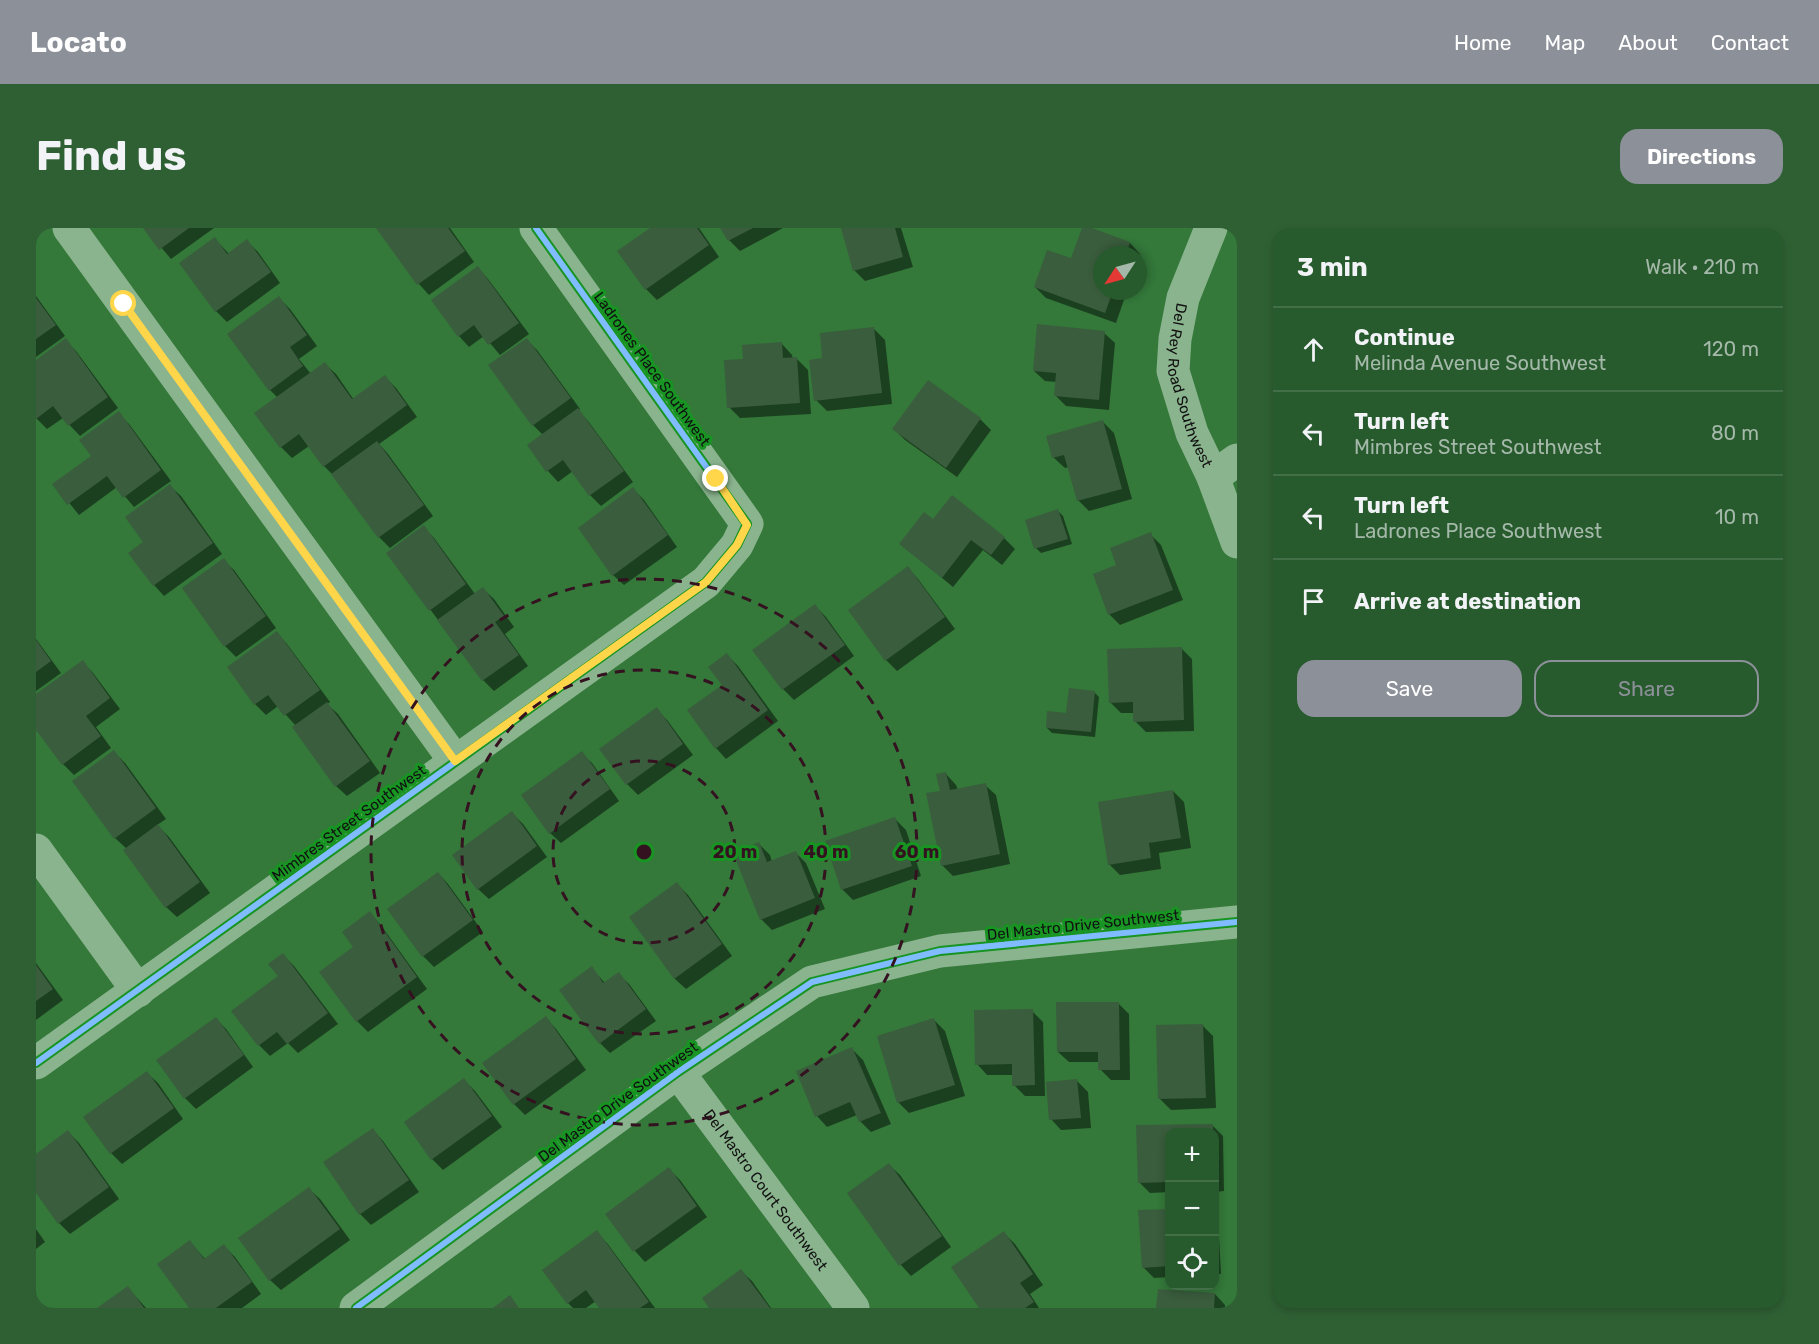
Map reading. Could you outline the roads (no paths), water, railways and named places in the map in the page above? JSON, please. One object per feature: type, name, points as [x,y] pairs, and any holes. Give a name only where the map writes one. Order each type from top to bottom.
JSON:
[{"type":"street","points":[[69,228],[455,761]]},
{"type":"street","name":"Ladrones Place Southwest","points":[[536,228],[747,525]]},
{"type":"street","name":"Del Rey Road Southwest","points":[[1211,228],[1183,298],[1175,339],[1173,371],[1192,433],[1225,468],[1237,542]]},
{"type":"street","name":"Mimbres Street Southwest","points":[[36,1063],[706,582],[737,545],[747,525]]},
{"type":"street","points":[[36,850],[138,991]]},
{"type":"street","name":"Del Mastro Drive Southwest","points":[[367,1305],[678,1072],[812,982],[940,951],[1237,921]]},
{"type":"street","name":"Del Mastro Court Southwest","points":[[678,1072],[853,1308]]}]
